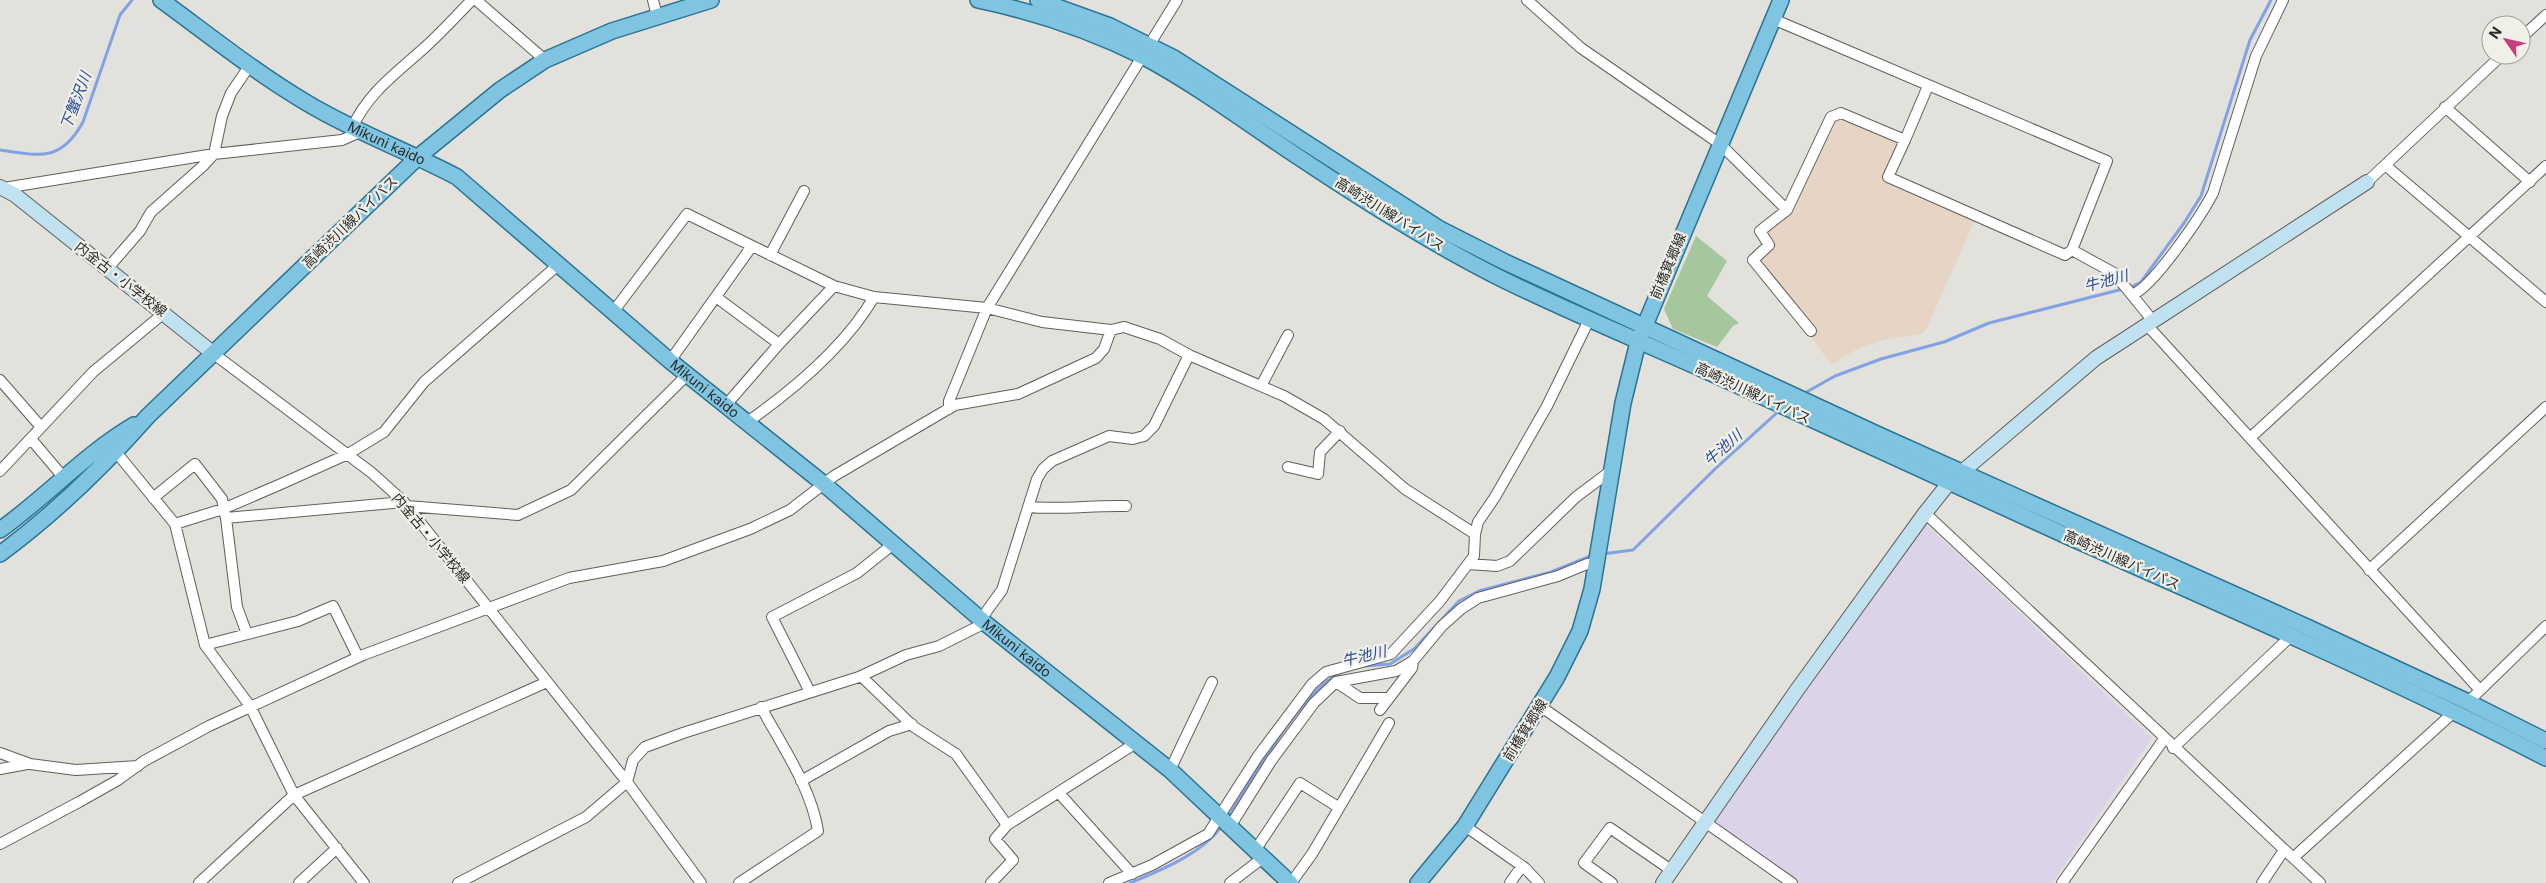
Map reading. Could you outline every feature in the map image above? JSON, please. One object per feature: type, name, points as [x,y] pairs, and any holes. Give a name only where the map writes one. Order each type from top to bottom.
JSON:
[{"type":"main road","name":"Mikuni kaido","points":[[160,0],[250,65],[306,102],[356,130],[418,156],[457,178],[670,361],[824,484],[892,545],[983,621],[1170,770],[1290,883]]},
{"type":"main road","name":"高崎渋川線バイパス","points":[[0,554],[48,515],[116,452],[148,416],[418,156],[500,90],[545,60],[612,31],[711,0]]},
{"type":"main road","name":"高崎渋川線バイパス","points":[[978,0],[1054,20],[1189,67],[1440,229],[1807,402],[2468,702],[2546,741]]},
{"type":"main road","name":"高崎渋川線バイパス","points":[[1038,0],[1079,13],[1146,51],[1181,79],[1306,162],[1433,242],[1498,276],[1589,320],[2291,636],[2454,712],[2546,758]]},
{"type":"main road","name":"前橋箕郷線","points":[[1418,883],[1465,826],[1540,706],[1571,652],[1580,631],[1587,610],[1598,556],[1623,403],[1643,326],[1781,0]]},
{"type":"main road","name":"高崎渋川線バイパス","points":[[2,526],[64,478],[107,441],[148,416]]},
{"type":"street","points":[[2,187],[214,154],[342,140],[356,130],[365,103],[388,78],[424,48],[472,0]]},
{"type":"street","points":[[476,0],[545,60]]},
{"type":"street","points":[[653,0],[657,16]]},
{"type":"street","points":[[949,409],[949,401],[987,308],[1177,0]]},
{"type":"street","points":[[1527,0],[1580,48],[1720,144],[1787,210]]},
{"type":"street","points":[[2128,290],[2147,286],[2208,202],[2256,56],[2282,0]]},
{"type":"street","points":[[2531,29],[2546,15]]},
{"type":"street","points":[[1773,19],[2107,161],[2072,250],[2065,255],[1888,177],[1928,86]]},
{"type":"street","points":[[108,268],[140,231],[151,212],[214,154],[225,108],[250,65]]},
{"type":"street","points":[[1662,883],[1797,690],[1924,513],[1949,483],[1963,473],[2078,371],[2367,182],[2491,65]]},
{"type":"street","points":[[2445,107],[2530,182]]},
{"type":"street","points":[[1811,330],[1753,260],[1769,245],[1760,231],[1787,210],[1831,117],[1841,113],[1905,140]]},
{"type":"street","points":[[2385,165],[2468,238],[2546,302]]},
{"type":"street","points":[[2250,438],[2546,166]]},
{"type":"street","name":"内金古・小学校線","points":[[2,187],[108,268],[214,354],[348,454],[406,504],[627,782],[700,883]]},
{"type":"street","points":[[770,255],[804,191]]},
{"type":"street","points":[[613,312],[687,214],[834,286],[874,297],[987,308],[1042,322],[1111,330],[1124,327],[1160,339],[1189,355],[1261,386],[1307,409],[1340,430],[1405,489],[1475,534]]},
{"type":"street","points":[[670,361],[752,246]]},
{"type":"street","points":[[2072,250],[2106,268],[2128,290],[2150,323],[2250,438],[2479,689]]},
{"type":"street","points":[[224,513],[348,454],[384,432],[424,382],[558,265]]},
{"type":"street","points":[[726,405],[779,344],[834,286]]},
{"type":"street","points":[[716,297],[779,344]]},
{"type":"street","points":[[746,423],[788,393],[861,319],[874,297]]},
{"type":"street","points":[[0,471],[104,361],[164,313]]},
{"type":"street","points":[[1226,821],[1258,756],[1312,684],[1332,670],[1391,654],[1440,600],[1474,556],[1475,534],[1478,522],[1495,497],[1547,406],[1589,320]]},
{"type":"street","points":[[0,844],[79,802],[138,766],[250,706],[358,657],[569,578],[663,561],[741,532],[790,510],[834,476],[955,405],[1018,394],[1096,358],[1104,349],[1111,330]]},
{"type":"street","points":[[1261,386],[1288,335]]},
{"type":"street","points":[[458,883],[586,817],[627,782],[633,760],[644,748],[761,707],[861,676],[906,655],[939,646],[983,621],[1002,590],[1037,479],[1043,468],[1052,461],[1109,436],[1133,439],[1144,436],[1154,426],[1189,355]]},
{"type":"street","points":[[175,524],[224,513],[406,504],[518,515],[571,490],[580,483],[687,375]]},
{"type":"street","points":[[0,380],[41,426]]},
{"type":"street","points":[[2370,570],[2546,407]]},
{"type":"street","points":[[1288,466],[1318,474],[1320,452],[1340,430]]},
{"type":"street","points":[[30,439],[64,478]]},
{"type":"street","points":[[116,452],[175,524],[205,645],[250,706],[294,795],[336,848],[359,881]]},
{"type":"street","points":[[154,498],[195,464],[222,498],[237,606],[247,634]]},
{"type":"street","points":[[1468,564],[1497,566],[1510,561],[1576,497],[1612,470]]},
{"type":"street","points":[[1028,507],[1058,510],[1093,505],[1126,506]]},
{"type":"street","points":[[1924,513],[2173,748],[2320,883]]},
{"type":"street","points":[[810,692],[772,617],[857,573],[892,545]]},
{"type":"street","points":[[1109,883],[1132,874],[1208,834],[1226,821],[1325,690],[1336,682],[1396,671],[1413,661],[1461,609],[1478,598],[1558,576],[1587,564],[1598,556]]},
{"type":"street","points":[[205,645],[298,621],[333,606],[358,657]]},
{"type":"street","points":[[2468,702],[2479,689],[2546,626]]},
{"type":"street","points":[[1412,632],[1426,645]]},
{"type":"street","points":[[2173,748],[2291,636]]},
{"type":"street","points":[[1380,710],[1412,668],[1413,661]]},
{"type":"street","points":[[861,676],[912,724],[956,754],[1007,825]]},
{"type":"street","points":[[199,883],[294,795],[547,682]]},
{"type":"street","points":[[1170,770],[1212,682]]},
{"type":"street","points":[[1336,682],[1360,698],[1389,698]]},
{"type":"street","points":[[1540,706],[1792,883]]},
{"type":"street","points":[[739,883],[818,831],[816,816],[801,782],[761,707]]},
{"type":"street","points":[[2293,858],[2454,712]]},
{"type":"street","points":[[1290,883],[1312,854],[1389,723]]},
{"type":"street","points":[[801,782],[889,731],[912,724]]},
{"type":"street","points":[[2062,883],[2164,739]]},
{"type":"street","points":[[991,883],[1013,860],[995,838],[1007,825],[1136,743]]},
{"type":"street","points":[[0,753],[30,764],[76,770],[138,766]]},
{"type":"street","points":[[0,769],[30,764]]},
{"type":"street","points":[[1230,883],[1260,853],[1300,783],[1338,808]]},
{"type":"street","points":[[1059,793],[1132,874]]},
{"type":"street","points":[[1465,826],[1522,866],[1540,883]]},
{"type":"street","points":[[1612,883],[1584,863],[1610,828],[1671,870]]},
{"type":"street","points":[[299,883],[336,848]]},
{"type":"street","points":[[2262,883],[2284,850]]},
{"type":"street","points":[[1510,883],[1522,866]]},
{"type":"shaded area","points":[[1840,116],[1896,140],[1899,146],[1886,174],[1886,182],[1973,218],[1974,222],[1926,330],[1920,334],[1884,340],[1855,350],[1831,365],[1759,262],[1760,257],[1768,251],[1774,241],[1767,234],[1767,230],[1795,208],[1834,119]]},
{"type":"shaded area","points":[[1924,522],[2152,738],[2052,883],[1800,883],[1712,820]]},
{"type":"green space","points":[[1696,236],[1727,261],[1707,296],[1739,323],[1733,326],[1717,347],[1673,329],[1664,309]]},
{"type":"waterway","name":"下蟹沢川","points":[[0,150],[27,154],[48,153],[58,150],[75,135],[83,122],[120,15],[132,0]]},
{"type":"waterway","name":"牛池川","points":[[2129,288],[2141,282],[2184,223],[2201,196],[2250,40],[2271,0]]},
{"type":"waterway","name":"牛池川","points":[[1803,394],[1835,376],[1881,359],[1944,342],[1989,323],[2123,289]]},
{"type":"waterway","name":"牛池川","points":[[1602,554],[1633,550],[1715,469],[1781,409]]},
{"type":"waterway","name":"牛池川","points":[[1365,666],[1390,664],[1414,649],[1459,601],[1479,591],[1551,572],[1593,555]]},
{"type":"waterway","name":"牛池川","points":[[1227,819],[1263,760],[1295,716],[1327,681],[1342,672]]},
{"type":"waterway","name":"牛池川","points":[[1130,883],[1167,867],[1192,853],[1204,845],[1222,826]]}]
